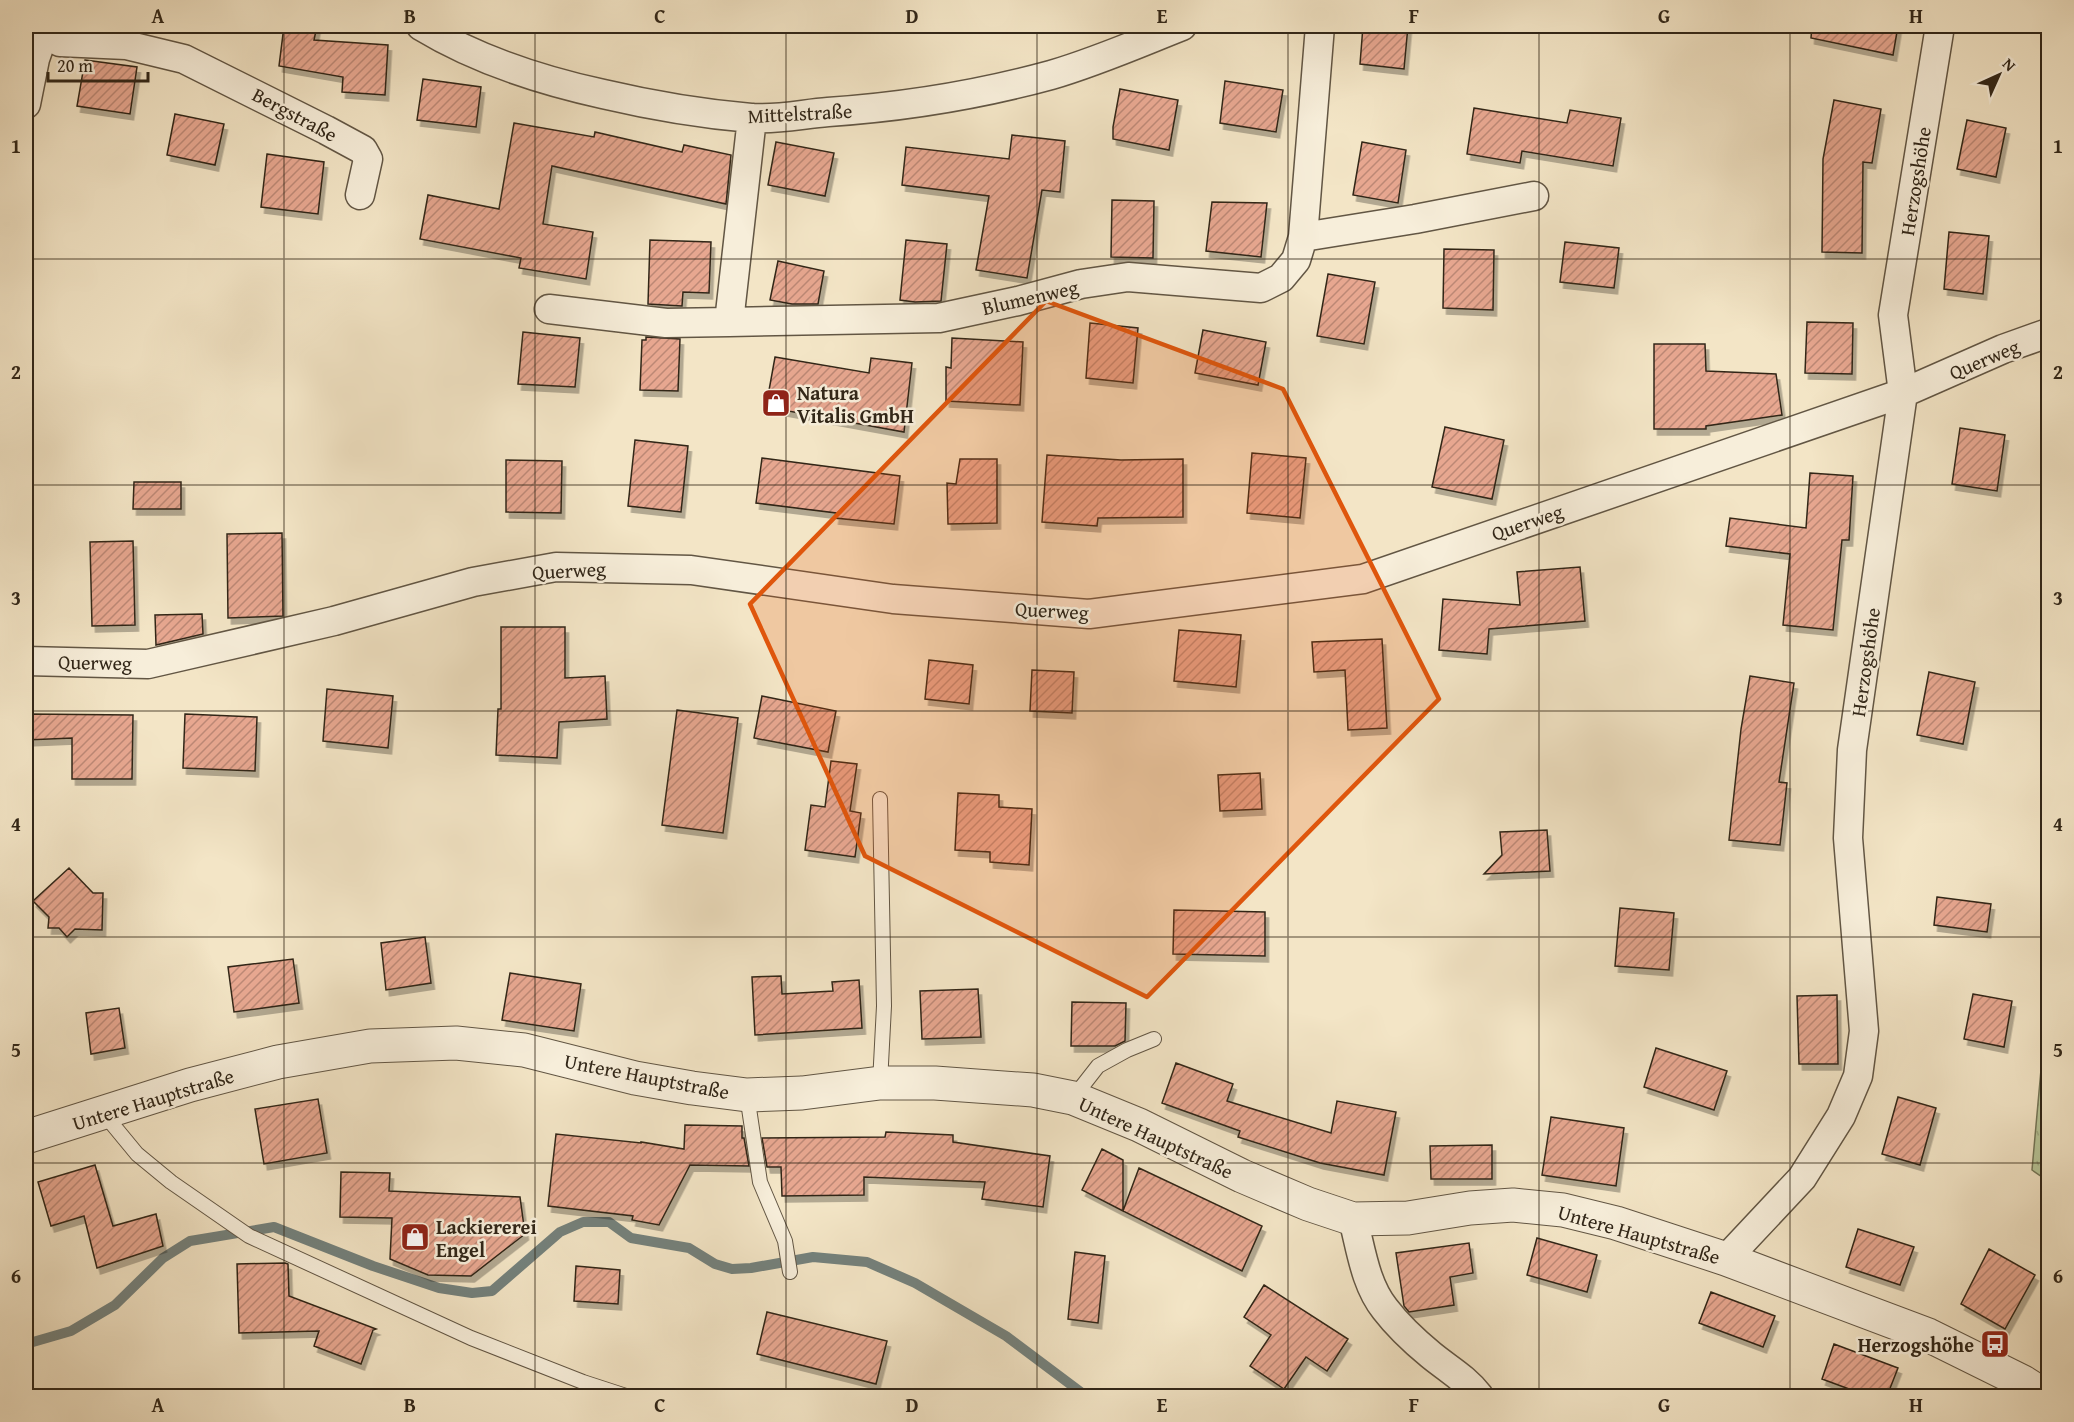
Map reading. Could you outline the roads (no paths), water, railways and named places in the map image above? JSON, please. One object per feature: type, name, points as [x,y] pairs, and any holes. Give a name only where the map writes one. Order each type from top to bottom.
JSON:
[{"type":"street","name":"Mittelstraße","points":[[422,26],[497,64],[566,86],[638,102],[752,118],[877,109],[966,94],[1050,75],[1120,51],[1182,26]]},
{"type":"street","name":"Blumenweg","points":[[549,309],[666,323],[939,318],[1018,301],[1081,284],[1128,277],[1261,288],[1281,278],[1296,260],[1303,237],[1320,26]]},
{"type":"street","name":"Herzogshöhe","points":[[1726,1259],[1802,1178],[1841,1116],[1858,1076],[1864,1031],[1848,838],[1852,750],[1903,393],[1893,315],[1940,26]]},
{"type":"street","name":"Bergstraße","points":[[26,104],[42,29],[60,42],[126,45],[184,59],[363,150],[368,159],[360,195]]},
{"type":"street","points":[[729,322],[752,118]]},
{"type":"street","points":[[1303,237],[1415,219],[1534,196]]},
{"type":"street","name":"Querweg","points":[[26,661],[148,664],[334,621],[473,582],[556,567],[691,570],[893,599],[1089,614],[1363,579],[1903,393],[2003,349],[2049,333]]},
{"type":"street","name":"Untere Hauptstraße","points":[[26,1137],[190,1085],[278,1062],[370,1046],[456,1043],[524,1050],[635,1078],[747,1095],[802,1093],[880,1083],[935,1083],[1033,1090],[1073,1098],[1139,1125],[1242,1176],[1308,1204],[1353,1219],[1408,1218],[1470,1208],[1513,1205],[1563,1210],[1616,1223],[1726,1259],[1928,1335],[2045,1396]]},
{"type":"street","points":[[1353,1219],[1368,1276],[1383,1308],[1408,1335],[1436,1359],[1461,1376],[1479,1396]]},
{"type":"lane","points":[[880,799],[884,1006],[880,1083]]},
{"type":"lane","points":[[1073,1098],[1098,1066],[1154,1039]]},
{"type":"lane","points":[[747,1095],[760,1182],[785,1241],[790,1272]]},
{"type":"lane","points":[[104,1114],[137,1154],[171,1182],[249,1236],[471,1338],[583,1382],[626,1396]]},
{"type":"waterway","points":[[26,1344],[71,1331],[115,1305],[163,1258],[190,1241],[274,1227],[373,1266],[439,1288],[472,1293],[492,1291],[560,1232],[583,1222],[609,1222],[631,1238],[689,1248],[715,1264],[732,1269],[813,1257],[867,1262],[915,1283],[1006,1336],[1086,1396]]},
{"type":"place","name":"Natura Vitalis GmbH","points":[[776,403]]},
{"type":"place","name":"Lackiererei Engel","points":[[415,1237]]},
{"type":"place","name":"Herzogshöhe","points":[[1995,1344]]}]
